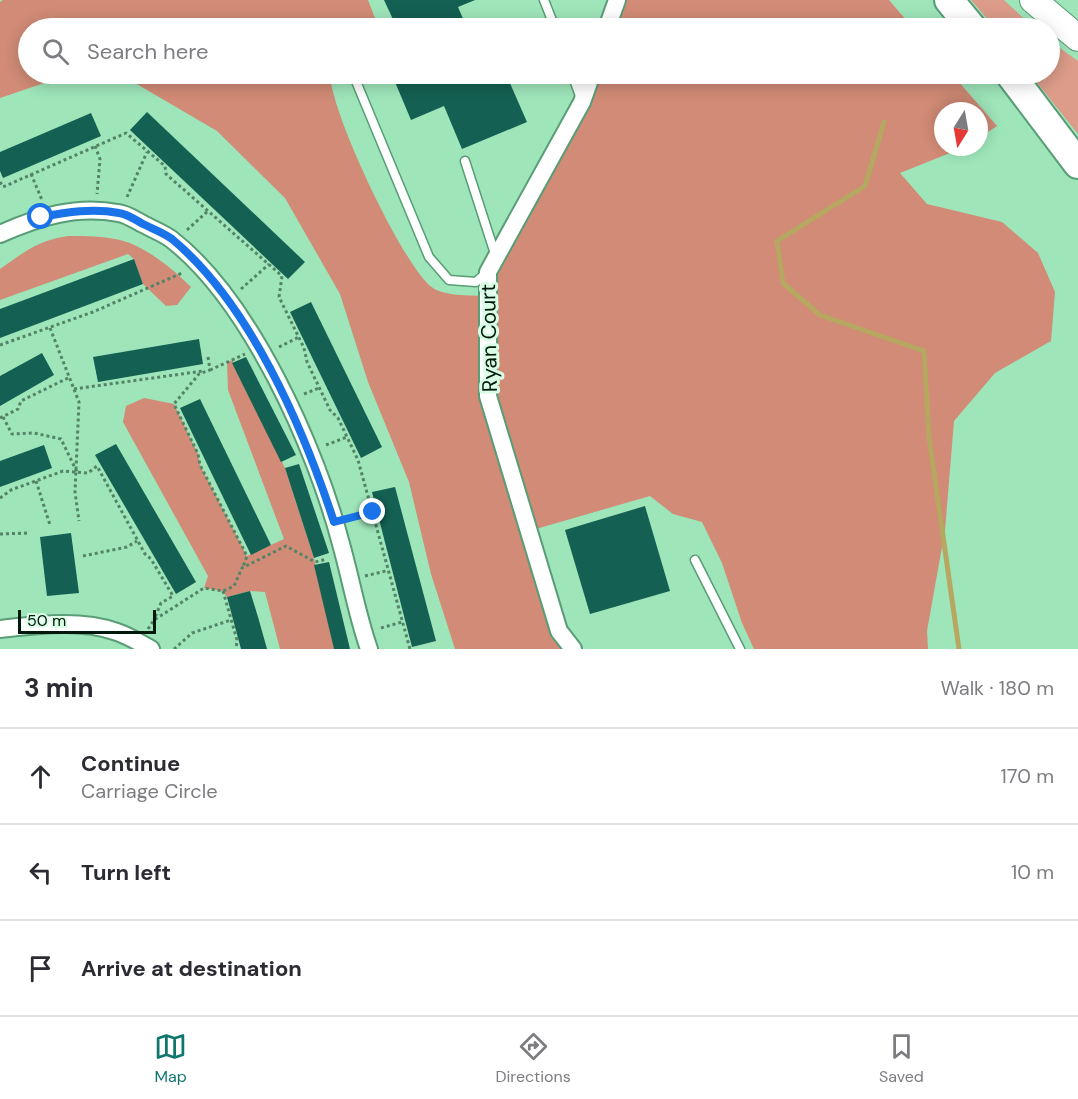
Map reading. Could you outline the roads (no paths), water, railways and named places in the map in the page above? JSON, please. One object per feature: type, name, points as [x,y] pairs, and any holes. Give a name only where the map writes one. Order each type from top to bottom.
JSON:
[{"type":"highway","points":[[949,0],[964,18]]},
{"type":"highway","points":[[1018,84],[1078,164]]},
{"type":"main road","points":[[1033,0],[1054,18]]},
{"type":"main road","points":[[1060,23],[1078,39]]},
{"type":"street","points":[[611,18],[617,0]]},
{"type":"street","name":"Ryan Court","points":[[573,649],[559,631],[488,396],[492,265],[582,102],[588,84]]},
{"type":"street","points":[[0,234],[46,216],[70,211],[120,213],[170,238],[195,261],[227,300],[257,348],[297,424],[334,522],[366,641]]},
{"type":"street","points":[[0,629],[44,624],[79,624],[117,632],[145,646]]},
{"type":"lane","points":[[544,0],[551,18]]},
{"type":"lane","points":[[357,84],[429,257],[449,280],[476,282],[492,265],[465,161]]},
{"type":"lane","points":[[576,84],[582,102]]},
{"type":"lane","points":[[695,560],[740,649]]},
{"type":"waterway","points":[[884,122],[865,186],[777,241],[783,283],[820,315],[924,351],[929,437],[959,649]]}]
